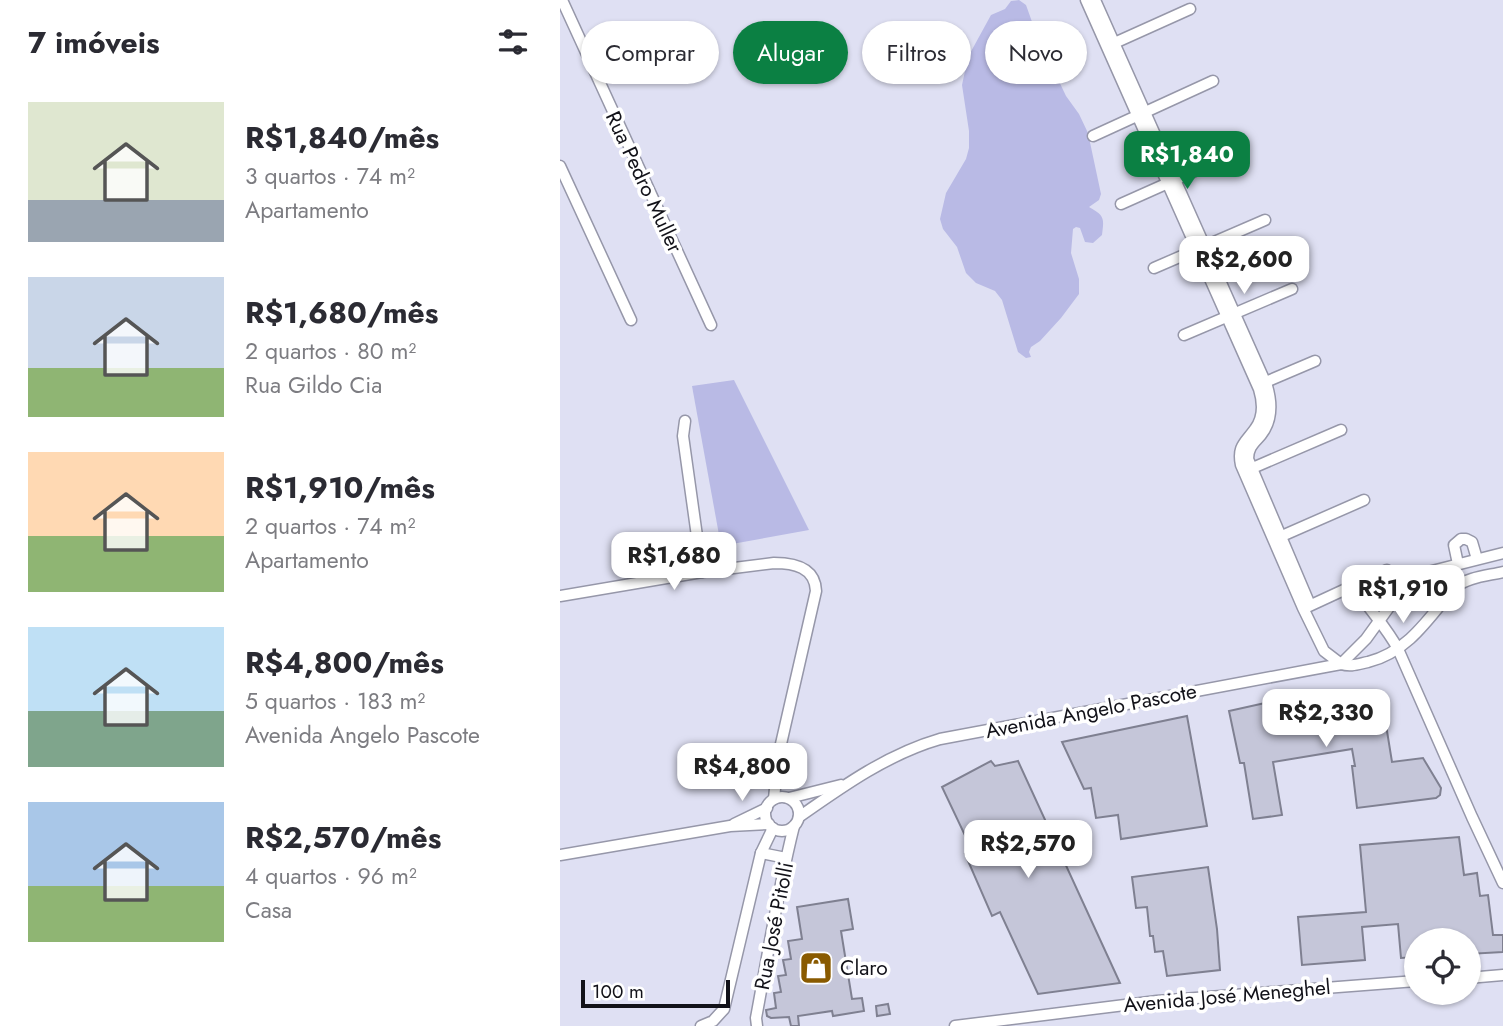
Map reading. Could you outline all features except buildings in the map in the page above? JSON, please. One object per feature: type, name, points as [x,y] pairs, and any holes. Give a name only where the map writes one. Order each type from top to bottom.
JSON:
[{"type":"street","name":"Rua Pedro Muller","points":[[562,0],[710,325]]},
{"type":"street","points":[[1086,0],[1111,45]]},
{"type":"street","points":[[1095,0],[1111,45],[1261,384],[1262,409],[1256,427],[1243,442],[1240,460],[1248,470],[1324,651],[1341,664],[1359,648],[1400,592],[1412,582],[1428,572],[1503,553]]},
{"type":"street","points":[[1111,45],[1190,9]]},
{"type":"street","points":[[1093,136],[1213,81]]},
{"type":"street","points":[[1121,204],[1242,150]]},
{"type":"street","points":[[560,166],[631,320]]},
{"type":"street","points":[[1154,268],[1265,220]]},
{"type":"street","points":[[1184,335],[1292,289]]},
{"type":"street","points":[[1261,384],[1315,361]]},
{"type":"street","points":[[685,421],[684,436],[702,572]]},
{"type":"street","points":[[1248,470],[1340,430]]},
{"type":"street","points":[[1277,538],[1364,500]]},
{"type":"street","points":[[1458,564],[1454,545],[1461,539],[1472,542],[1477,559]]},
{"type":"street","points":[[560,596],[702,572],[786,563],[801,567],[814,578],[816,591],[778,757],[774,799],[767,808],[730,826]]},
{"type":"street","points":[[1307,607],[1387,570]]},
{"type":"street","points":[[1398,649],[1411,639],[1457,586],[1469,580],[1503,572]]},
{"type":"street","points":[[1354,585],[1361,598],[1390,633],[1503,883]]},
{"type":"street","name":"Avenida Angelo Pascote","points":[[797,821],[849,783],[904,752],[940,739],[1341,664],[1349,666],[1379,659],[1398,649]]},
{"type":"street","name":"Avenida Angelo Pascote","points":[[789,798],[849,783]]},
{"type":"street","points":[[560,855],[730,826],[771,826],[788,830],[797,821],[797,806],[789,798],[774,799]]},
{"type":"street","points":[[767,808],[771,826]]},
{"type":"street","name":"Rua José Pitolli","points":[[757,1026],[756,1017],[786,858],[797,821]]},
{"type":"street","name":"Rua José Pitolli","points":[[701,1026],[713,1021],[724,1009],[761,853],[771,826]]},
{"type":"street","points":[[761,853],[786,858]]},
{"type":"street","points":[[1481,977],[1503,975]]},
{"type":"street","name":"Avenida José Meneghel","points":[[955,1026],[1157,1000],[1404,982]]},
{"type":"shaded area","points":[[1019,0],[1026,5],[1032,21],[988,21],[991,15],[1005,9],[1011,1]]},
{"type":"shaded area","points":[[985,26],[985,84],[1060,84],[1088,133],[1101,194],[1099,200],[1089,207],[1101,215],[1102,235],[1093,243],[1085,242],[1080,228],[1073,229],[1071,253],[1079,279],[1079,294],[1061,318],[1031,347],[1031,357],[1026,358],[1018,352],[1002,300],[995,291],[976,283],[966,273],[957,247],[943,229],[940,219],[946,193],[966,159],[969,148],[962,85],[971,84],[971,52]]},
{"type":"shaded area","points":[[734,380],[809,530],[721,546],[692,386]]},
{"type":"place","name":"Claro","points":[[816,968]]}]
